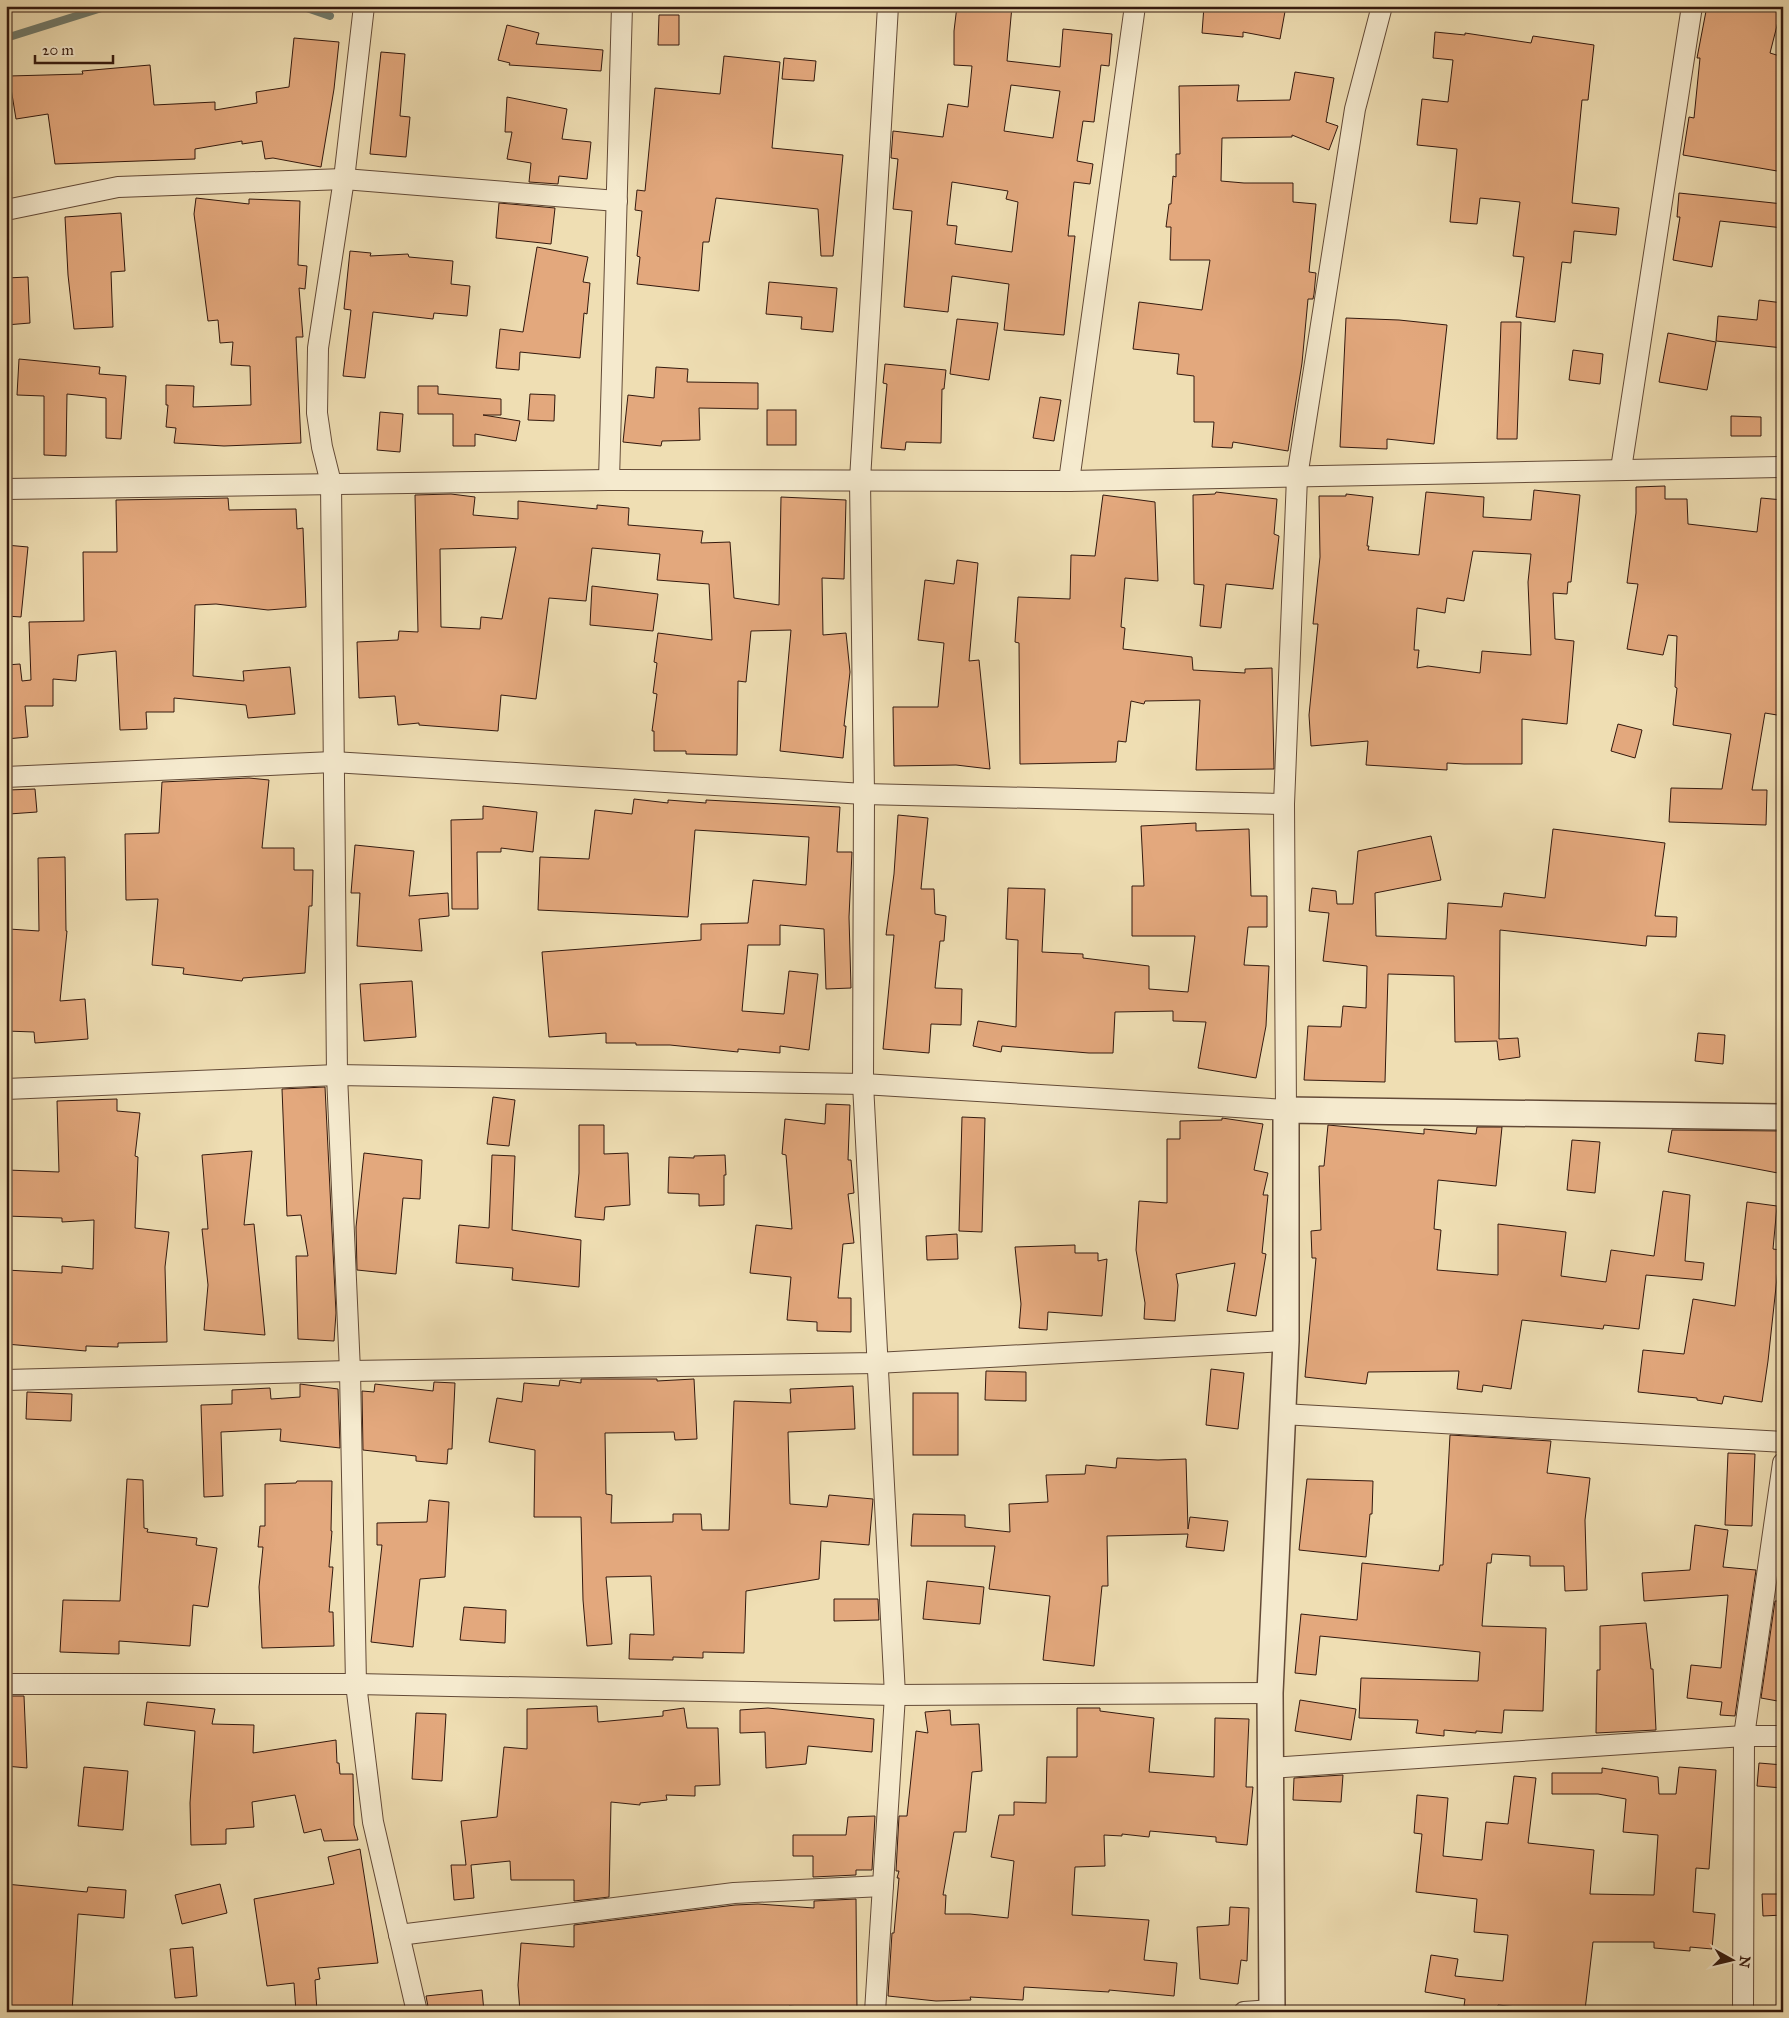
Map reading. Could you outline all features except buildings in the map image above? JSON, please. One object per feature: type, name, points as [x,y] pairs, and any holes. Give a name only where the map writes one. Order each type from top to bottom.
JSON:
[{"type":"street","points":[[364,6],[344,179],[318,348],[318,413],[322,447],[331,483],[337,1075],[350,1371],[356,1684],[374,1822],[417,2012]]},
{"type":"street","points":[[609,480],[622,6]]},
{"type":"street","points":[[875,2012],[895,1695],[876,1363],[863,1084],[864,794],[860,480],[888,6]]},
{"type":"street","points":[[1069,481],[1135,6]]},
{"type":"street","points":[[1244,2012],[1272,2011],[1270,1693],[1286,1340],[1284,804],[1297,477],[1355,109],[1382,6]]},
{"type":"street","points":[[1621,469],[1692,6]]},
{"type":"street","points":[[6,210],[118,187],[344,179],[617,201]]},
{"type":"street","points":[[6,489],[609,480],[1069,481],[1783,466]]},
{"type":"street","points":[[6,777],[333,762],[864,794],[1284,804]]},
{"type":"street","points":[[6,1089],[337,1075],[863,1084],[1286,1110],[1783,1117]]},
{"type":"street","points":[[6,1380],[350,1371],[876,1363],[1286,1340]]},
{"type":"street","points":[[1282,1414],[1783,1442]]},
{"type":"street","points":[[1743,2012],[1744,1736],[1783,1462]]},
{"type":"street","points":[[6,1684],[356,1684],[895,1695],[1270,1693]]},
{"type":"street","points":[[1269,1768],[1744,1736],[1783,1736]]},
{"type":"street","points":[[400,1935],[734,1893],[883,1886]]},
{"type":"waterway","points":[[6,38],[108,6]]},
{"type":"waterway","points":[[301,6],[330,16]]}]
